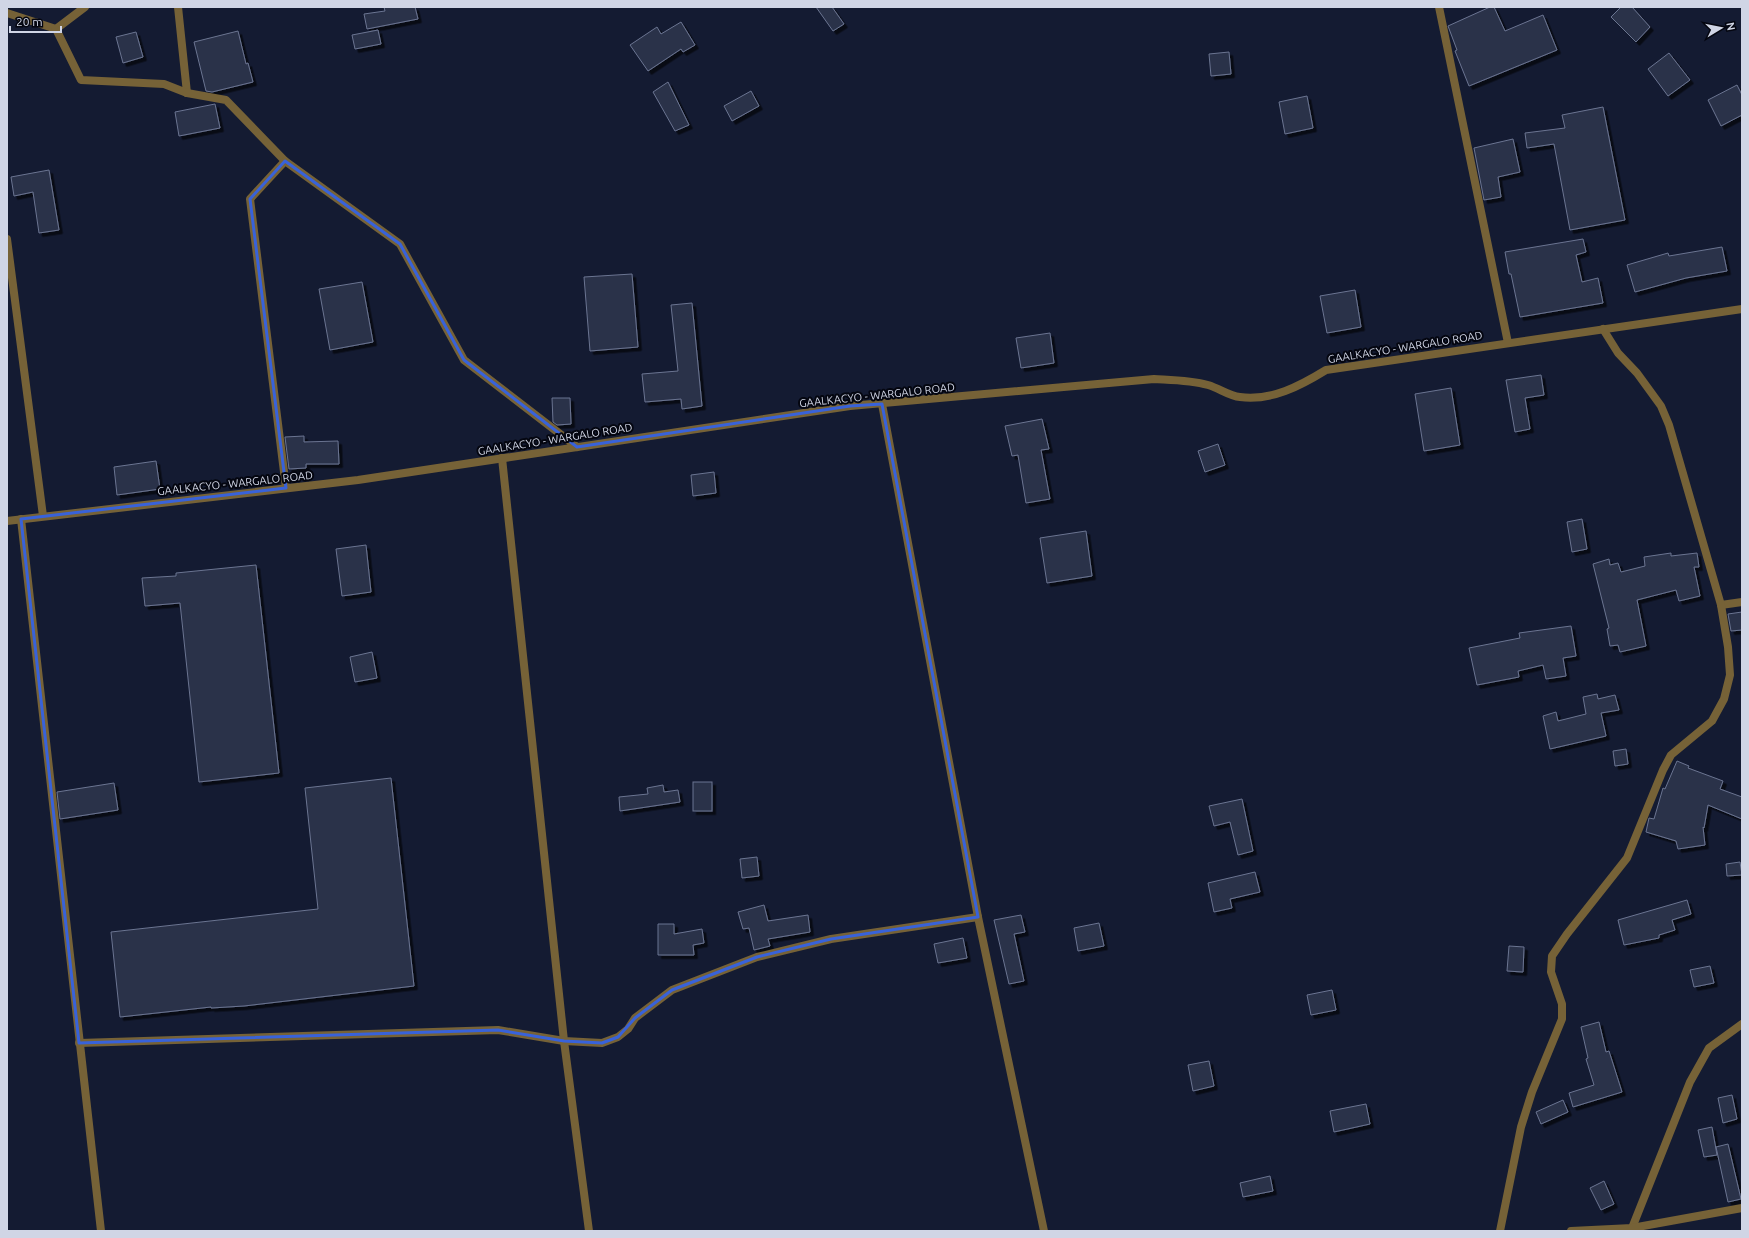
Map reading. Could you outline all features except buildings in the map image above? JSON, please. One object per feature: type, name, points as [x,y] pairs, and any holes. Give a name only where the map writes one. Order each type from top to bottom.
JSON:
[{"type":"street","points":[[56,29],[85,7]]},
{"type":"street","points":[[178,7],[187,93]]},
{"type":"street","points":[[1439,7],[1508,343]]},
{"type":"street","points":[[7,13],[56,29],[81,80],[164,84],[187,93],[226,100],[285,161],[400,244],[464,360],[577,447]]},
{"type":"street","points":[[285,161],[250,199],[286,488]]},
{"type":"street","points":[[7,239],[43,516]]},
{"type":"street","name":"GAALKACYO - WARGALO ROAD","points":[[7,520],[358,480],[850,406],[1154,379],[1182,380],[1209,385],[1239,397],[1269,396],[1300,385],[1326,370],[1742,309]]},
{"type":"street","points":[[1500,1231],[1521,1127],[1532,1092],[1562,1019],[1562,1004],[1551,972],[1552,956],[1566,934],[1627,858],[1655,789],[1671,755],[1712,721],[1724,699],[1730,675],[1728,647],[1721,605],[1669,425],[1661,406],[1637,374],[1618,353],[1603,329]]},
{"type":"street","points":[[882,404],[978,917],[1044,1231]]},
{"type":"street","points":[[502,458],[564,1041],[589,1231]]},
{"type":"street","points":[[21,519],[101,1231]]},
{"type":"street","points":[[1721,605],[1742,602]]},
{"type":"street","points":[[79,1043],[498,1030],[564,1041],[602,1043],[618,1037],[628,1029],[635,1018],[672,990],[732,966],[778,950],[832,939],[978,917]]},
{"type":"street","points":[[1632,1228],[1694,1075],[1709,1048],[1742,1024]]},
{"type":"street","points":[[1571,1231],[1632,1228],[1742,1208]]},
{"type":"highlighted area","points":[[285,161],[400,244],[464,360],[577,447],[850,406],[882,404],[978,917],[831,939],[757,957],[672,990],[635,1018],[618,1037],[602,1043],[564,1041],[498,1030],[79,1043],[21,519],[286,488],[250,199]]}]
